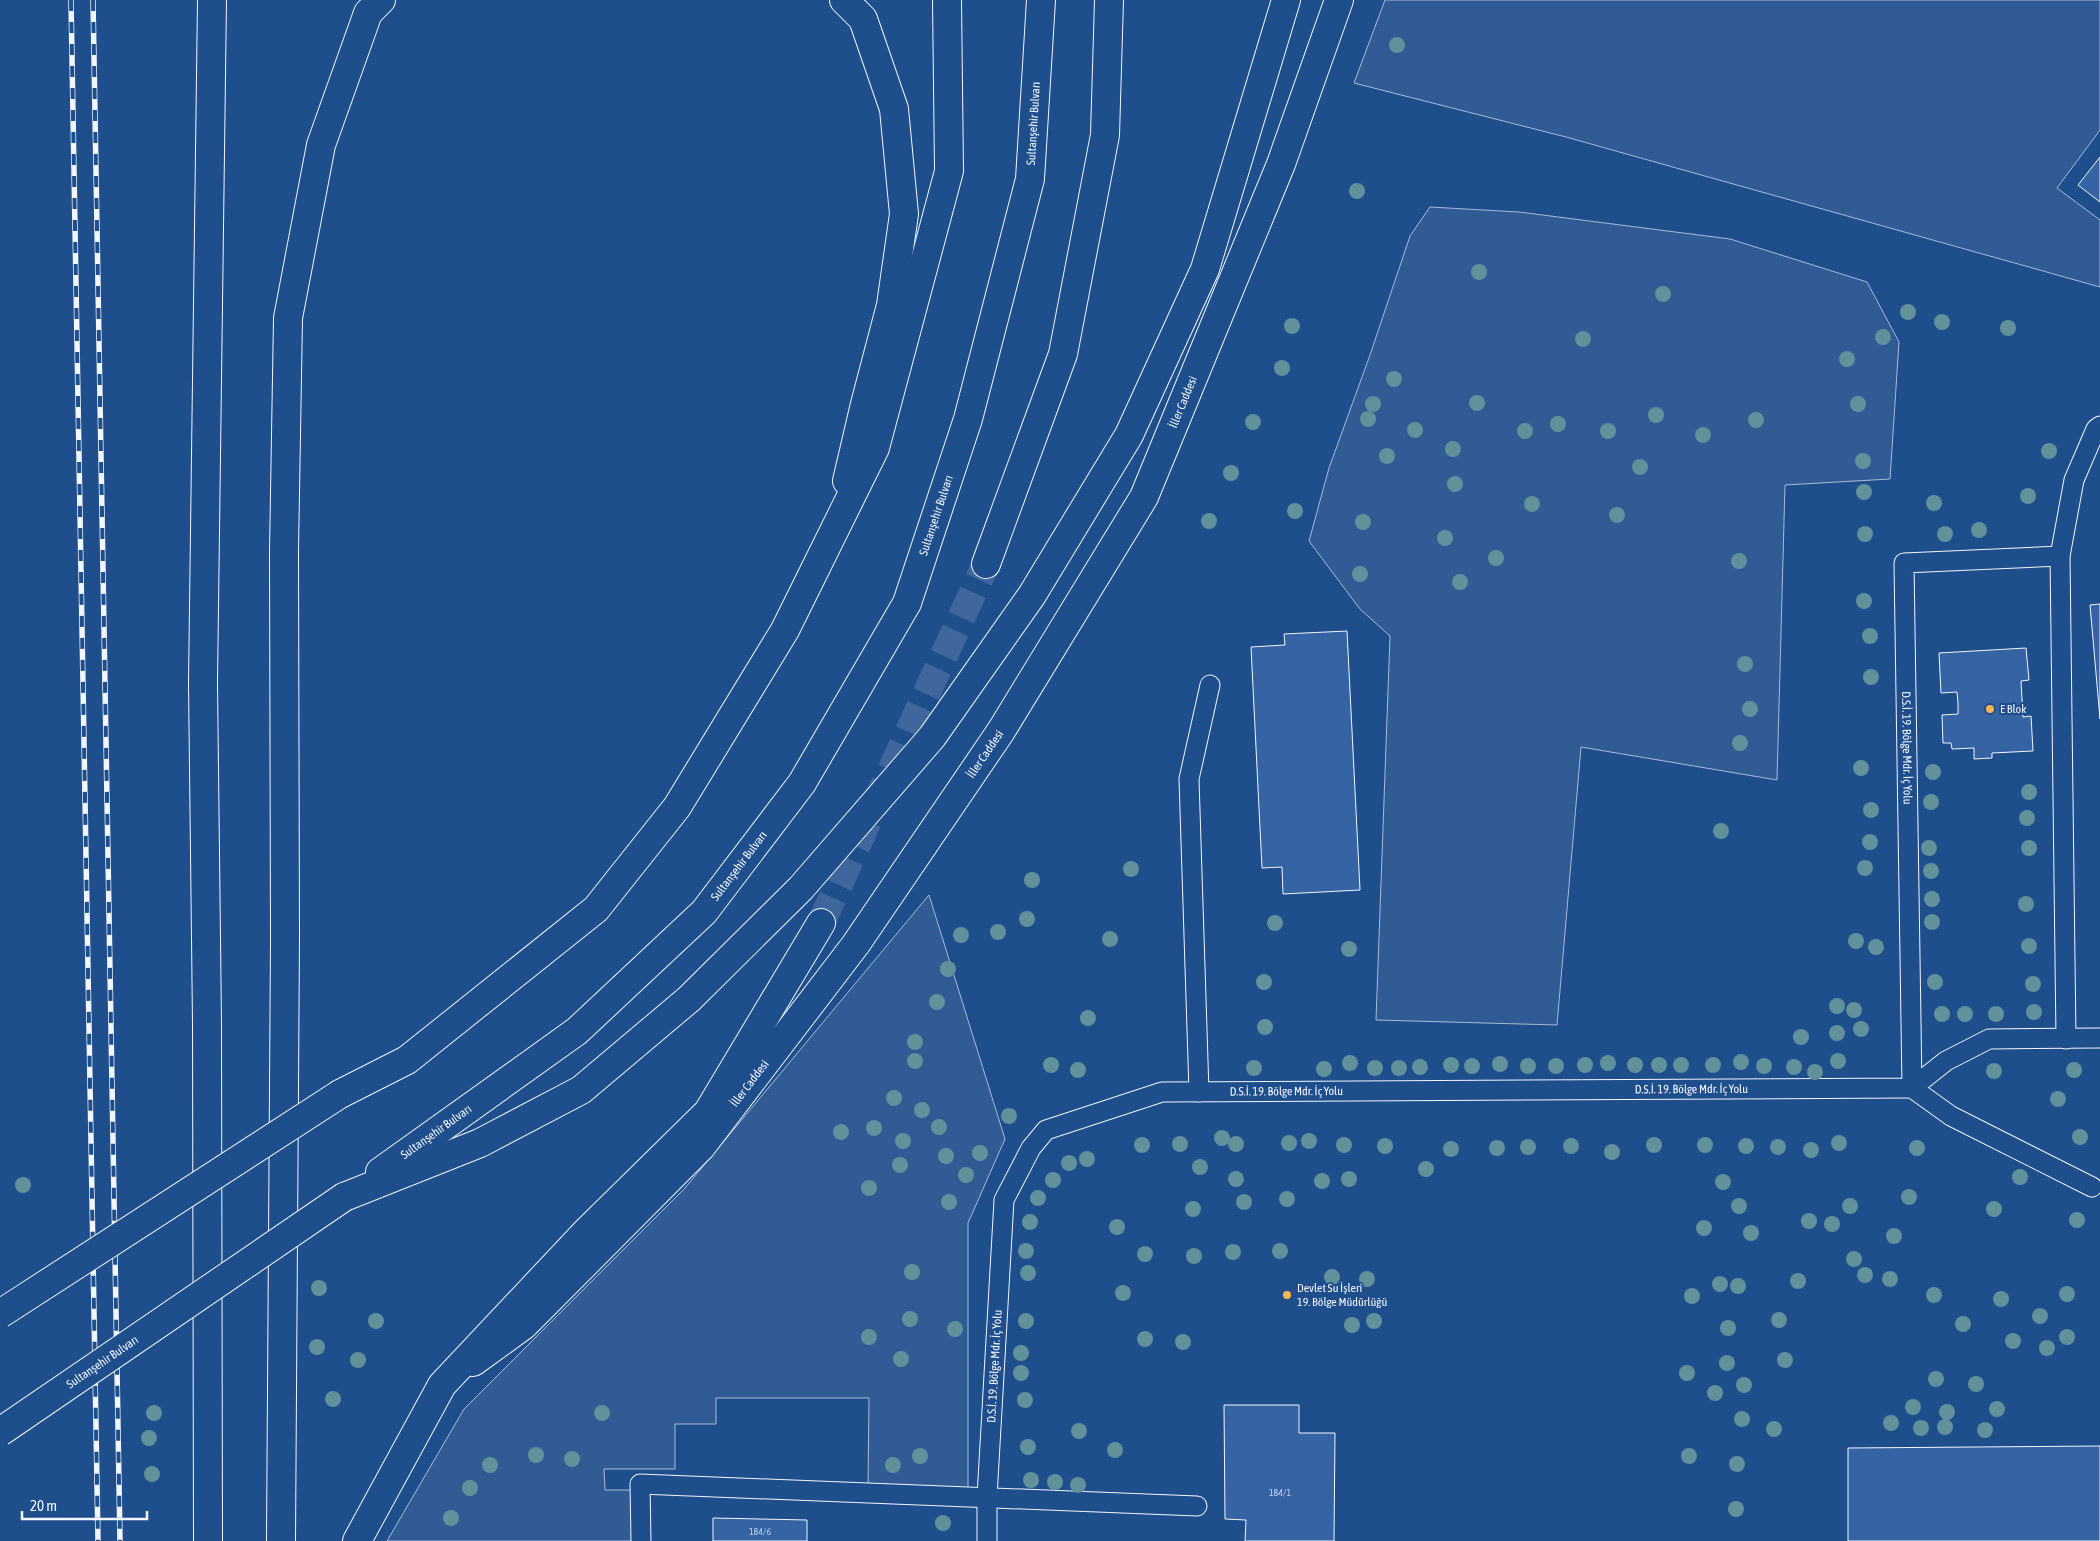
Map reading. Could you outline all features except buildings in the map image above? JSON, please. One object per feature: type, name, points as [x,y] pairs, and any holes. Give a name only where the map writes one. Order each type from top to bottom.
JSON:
[{"type":"main road","points":[[208,1541],[207,1034],[203,683],[212,0]]},
{"type":"main road","points":[[281,1541],[285,938],[284,551],[288,318],[321,145],[368,13],[381,0]]},
{"type":"main road","points":[[838,524],[865,404],[891,306],[904,214],[894,109],[862,18],[844,0]]},
{"type":"main road","points":[[0,1314],[340,1094],[407,1060],[596,909],[677,807],[784,630],[875,448],[949,171],[947,0]]},
{"type":"main road","name":"Sultanşehir Bulvarı","points":[[0,1432],[344,1197],[577,1032],[704,912],[802,782],[907,603],[968,419],[1030,179],[1041,0]]},
{"type":"main road","points":[[986,564],[1063,354],[1105,135],[1109,0]]},
{"type":"main road","points":[[344,1197],[480,1143],[581,1090],[689,999],[801,888],[932,738],[1032,595],[1129,435],[1205,269],[1286,0]]},
{"type":"main road","name":"İller Caddesi","points":[[442,1385],[524,1324],[701,1147],[856,944],[1001,731],[1144,497],[1281,164],[1339,0]]},
{"type":"main road","points":[[357,1541],[442,1385],[585,1233],[708,1112],[821,922]]},
{"type":"lane","points":[[2066,1039],[2060,556],[2074,480],[2096,429],[2100,426]]},
{"type":"lane","name":"D.S.İ. 19. Bölge Mdr. İç Yolu","points":[[987,1541],[987,1497],[1004,1200],[1031,1148],[1046,1130],[1162,1092],[1912,1088],[1904,564],[2060,556]]},
{"type":"lane","points":[[1199,1092],[1189,779],[1210,685]]},
{"type":"lane","points":[[2092,1186],[1951,1116],[1912,1088],[1946,1061],[1989,1039],[2100,1038]]},
{"type":"lane","points":[[641,1541],[640,1484],[1197,1506]]},
{"type":"shaded area","points":[[1385,0],[2100,0],[2100,130],[2057,188],[2100,220],[2100,287],[1566,137],[1354,83]]},
{"type":"shaded area","points":[[1430,207],[1519,212],[1730,239],[1867,282],[1899,342],[1890,479],[1785,485],[1777,780],[1581,747],[1557,1025],[1376,1020],[1390,636],[1360,609],[1309,541],[1329,468],[1410,236]]},
{"type":"shaded area","points":[[929,895],[1005,1139],[968,1223],[968,1489],[868,1488],[869,1398],[716,1398],[716,1424],[675,1424],[675,1469],[604,1469],[605,1490],[635,1490],[635,1541],[387,1541],[464,1409],[685,1188]]},
{"type":"tunnel","points":[[821,923],[986,564]]},
{"type":"railway","points":[[71,0],[98,1541]]},
{"type":"railway","points":[[93,0],[120,1541]]},
{"type":"place","name":"E Blok","points":[[1990,709]]},
{"type":"place","name":"Devlet Su İşleri 19. Bölge Müdürlüğü","points":[[1287,1295]]}]
